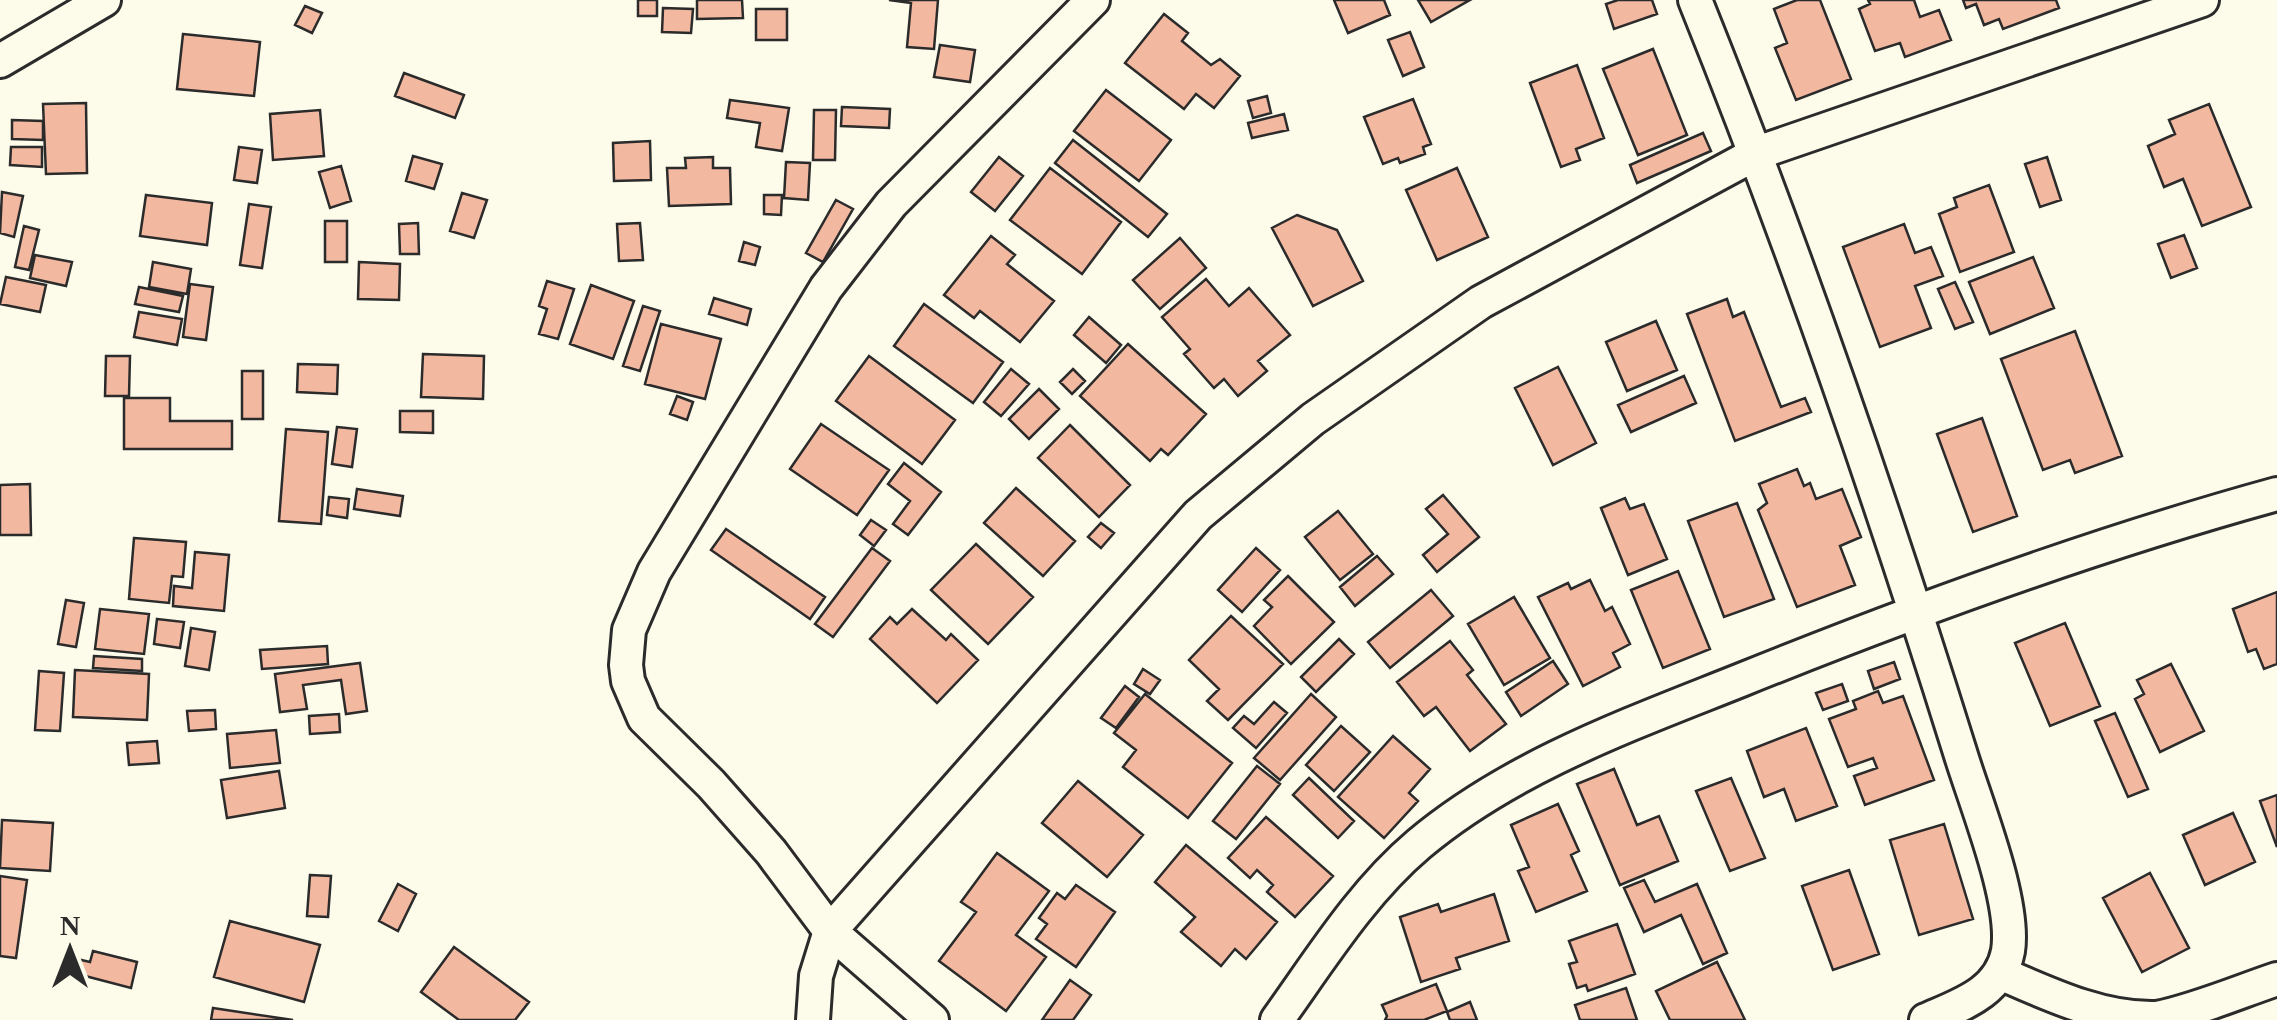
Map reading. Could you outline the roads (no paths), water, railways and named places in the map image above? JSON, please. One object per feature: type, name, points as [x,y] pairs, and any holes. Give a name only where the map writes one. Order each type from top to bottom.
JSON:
[{"type":"street","points":[[0,61],[104,0]]},
{"type":"street","points":[[932,1020],[830,931],[771,852],[711,784],[644,718],[628,682],[628,630],[654,572],[826,288],[891,204],[1093,0]]},
{"type":"street","points":[[1696,0],[1757,152],[1916,611],[2004,897],[2008,949],[2000,973],[1980,996],[1926,1020]]},
{"type":"street","points":[[813,1020],[816,976],[830,931],[1198,514],[1312,420],[1482,302],[1757,152],[2202,0]]},
{"type":"street","points":[[1277,1020],[1380,883],[1442,826],[1514,780],[1604,735],[1916,611],[2170,524],[2277,494]]},
{"type":"street","points":[[2000,973],[2081,1008],[2130,1018],[2157,1018],[2277,979]]}]
